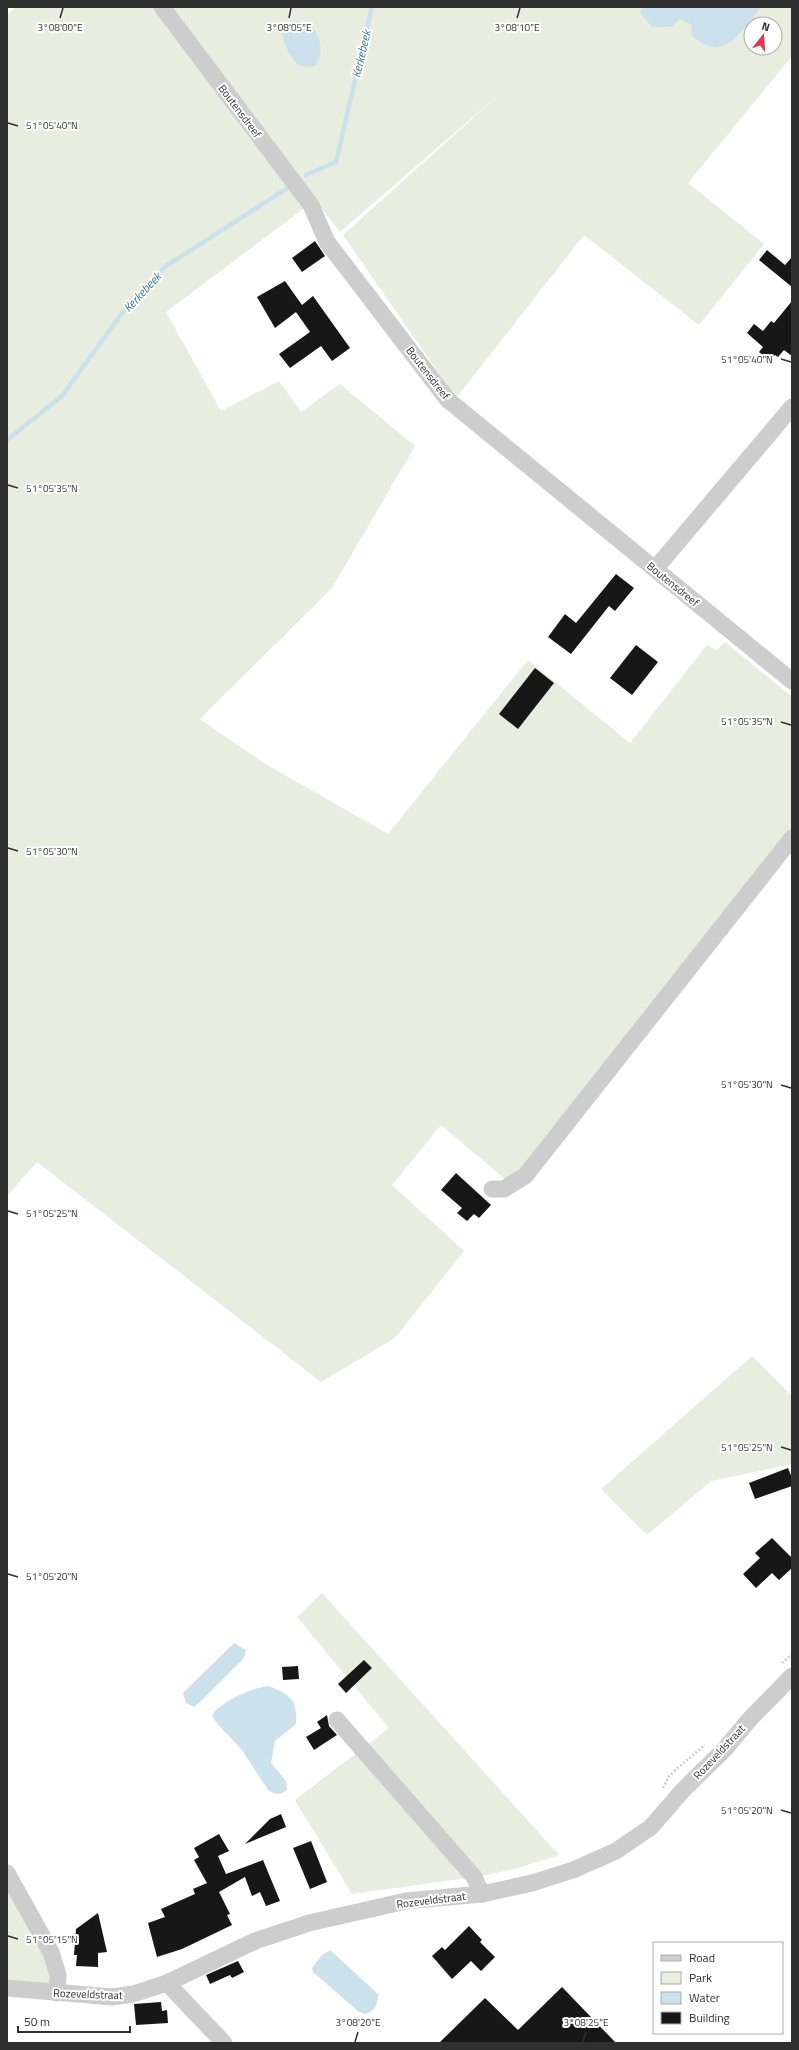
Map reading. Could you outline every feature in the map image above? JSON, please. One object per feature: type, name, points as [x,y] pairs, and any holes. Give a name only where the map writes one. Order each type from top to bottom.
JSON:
[{"type":"street","name":"Boutensdreef","points":[[162,7],[310,205],[328,242],[448,400],[792,681]]},
{"type":"street","points":[[655,569],[792,407]]},
{"type":"street","points":[[492,1189],[504,1189],[525,1176],[792,838]]},
{"type":"street","name":"Rozeveldstraat","points":[[7,1988],[112,1997],[134,1994],[167,1983],[255,1941],[309,1923],[406,1901],[482,1894],[532,1883],[573,1870],[616,1851],[651,1827],[684,1789],[724,1750],[749,1720],[792,1676]]},
{"type":"street","points":[[337,1720],[474,1877],[482,1894]]},
{"type":"street","points":[[7,1873],[51,1952],[58,1975],[57,1993]]},
{"type":"street","points":[[167,1983],[224,2043]]},
{"type":"green space","points":[[16,7],[642,7],[640,13],[680,19],[691,25],[739,36],[743,31],[743,56],[783,56],[783,16],[754,16],[761,7],[792,7],[792,56],[688,183],[764,244],[699,325],[584,235],[456,398],[343,235],[503,91],[340,232],[315,200],[166,312],[221,411],[279,381],[301,412],[340,384],[415,446],[332,588],[200,719],[267,765],[388,834],[528,660],[630,743],[707,645],[717,650],[725,642],[792,697],[792,829],[511,1184],[441,1125],[392,1185],[464,1251],[395,1338],[321,1382],[37,1162],[7,1196],[7,15]]},
{"type":"green space","points":[[752,1356],[792,1396],[792,1464],[711,1481],[647,1535],[601,1489]]},
{"type":"green space","points":[[322,1593],[559,1855],[518,1868],[482,1876],[352,1894],[295,1800],[389,1728],[297,1617]]},
{"type":"green space","points":[[7,1873],[51,1952],[57,1993],[7,1988]]},
{"type":"water","points":[[642,7],[761,7],[754,16],[743,16],[743,30],[739,35],[723,46],[714,47],[703,44],[692,36],[691,25],[680,19],[671,27],[652,27],[640,13]]},
{"type":"water","points":[[298,21],[311,25],[317,35],[321,49],[316,65],[308,67],[297,63],[286,47],[282,34],[288,25],[292,22]]},
{"type":"water","points":[[234,1643],[246,1650],[244,1658],[194,1707],[186,1703],[183,1693]]},
{"type":"water","points":[[268,1686],[287,1695],[291,1699],[296,1709],[296,1724],[275,1741],[271,1763],[286,1781],[287,1790],[278,1794],[269,1791],[242,1750],[221,1728],[212,1715],[230,1700],[253,1690]]},
{"type":"water","points":[[330,1950],[378,1994],[377,2004],[374,2009],[365,2014],[358,2011],[313,1972],[312,1968],[322,1955]]},
{"type":"building","points":[[315,241],[325,256],[302,272],[292,258]]},
{"type":"building","points":[[767,250],[785,265],[792,257],[792,287],[759,260]]},
{"type":"building","points":[[285,281],[302,305],[313,296],[350,348],[332,361],[321,346],[290,368],[279,354],[310,332],[296,312],[275,328],[257,297]]},
{"type":"building","points":[[792,301],[792,356],[784,350],[778,357],[775,355],[770,361],[759,352],[763,347],[747,333],[754,324],[763,331],[771,321],[774,323]]},
{"type":"building","points":[[616,574],[634,588],[615,611],[609,606],[571,654],[548,637],[565,614],[576,623]]},
{"type":"building","points":[[636,645],[658,662],[632,695],[610,678]]},
{"type":"building","points":[[535,668],[554,683],[518,729],[499,714]]},
{"type":"building","points":[[456,1173],[491,1205],[479,1218],[474,1214],[467,1221],[457,1213],[462,1208],[441,1190]]},
{"type":"building","points":[[788,1468],[792,1478],[792,1486],[755,1499],[749,1483]]},
{"type":"building","points":[[772,1538],[792,1558],[792,1568],[779,1580],[772,1573],[756,1588],[743,1574],[760,1558],[755,1553]]},
{"type":"building","points":[[364,1660],[372,1668],[346,1693],[338,1684]]},
{"type":"building","points":[[298,1666],[299,1679],[283,1680],[282,1667]]},
{"type":"building","points":[[327,1715],[329,1726],[337,1735],[314,1750],[306,1737],[321,1728],[317,1722]]},
{"type":"building","points":[[281,1814],[286,1827],[245,1844],[270,1819]]},
{"type":"building","points":[[219,1834],[229,1851],[218,1856],[226,1874],[263,1860],[280,1901],[266,1906],[260,1892],[252,1896],[245,1877],[219,1892],[230,1914],[227,1915],[232,1925],[182,1949],[157,1957],[148,1923],[165,1917],[161,1909],[195,1894],[193,1889],[207,1883],[194,1860],[199,1857],[194,1848]]},
{"type":"building","points":[[311,1841],[327,1882],[310,1889],[293,1848]]},
{"type":"building","points":[[98,1913],[107,1952],[98,1953],[98,1967],[76,1966],[77,1955],[74,1955],[76,1929]]},
{"type":"building","points":[[469,1926],[482,1940],[480,1942],[495,1957],[481,1971],[471,1961],[452,1979],[432,1956],[442,1947],[445,1950]]},
{"type":"building","points":[[238,1961],[244,1972],[232,1978],[230,1975],[210,1984],[206,1975]]},
{"type":"building","points":[[562,1987],[616,2043],[439,2043],[485,1998],[518,2030]]},
{"type":"building","points":[[161,2002],[162,2011],[167,2010],[168,2023],[136,2025],[134,2004]]},
{"type":"waterway","name":"Kerkebeek","points":[[306,175],[336,162],[372,7]]},
{"type":"waterway","name":"Kerkebeek","points":[[7,440],[62,396],[133,298],[166,266],[286,189]]}]
